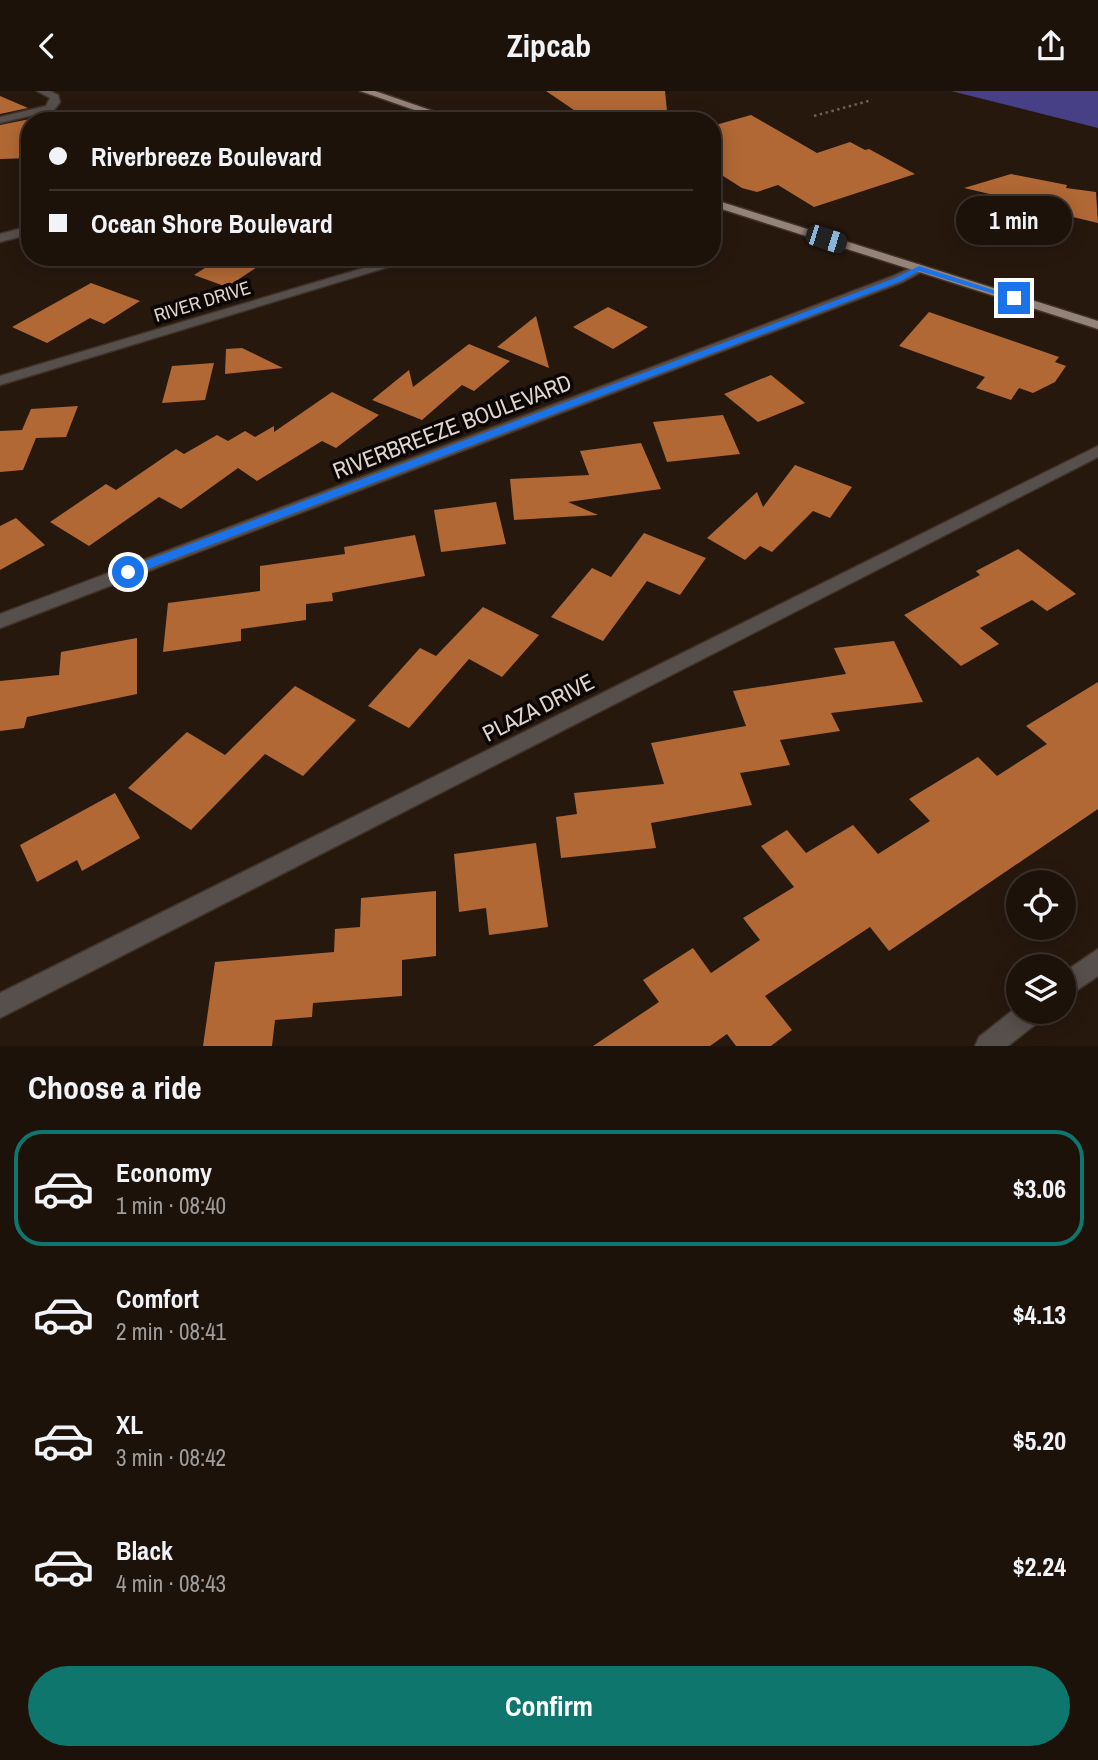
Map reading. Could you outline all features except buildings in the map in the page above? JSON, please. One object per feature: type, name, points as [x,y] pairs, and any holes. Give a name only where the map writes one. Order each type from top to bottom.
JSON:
[{"type":"main road","points":[[365,91],[428,112]]},
{"type":"main road","points":[[721,205],[1098,325]]},
{"type":"street","points":[[31,112],[50,107],[55,101],[55,97],[42,91]]},
{"type":"street","points":[[0,120],[21,115]]},
{"type":"street","points":[[0,238],[21,232]]},
{"type":"street","name":"RIVER DRIVE","points":[[0,381],[385,266]]},
{"type":"street","name":"RIVERBREEZE BOULEVARD","points":[[0,621],[719,350],[898,279],[919,268]]},
{"type":"street","name":"PLAZA DRIVE","points":[[0,1006],[1098,451]]},
{"type":"street","points":[[1076,978],[1098,961]]},
{"type":"street","points":[[988,1046],[1016,1024]]},
{"type":"path","points":[[814,116],[872,100]]},
{"type":"shaded area","points":[[951,91],[1098,91],[1098,128]]},
{"type":"route","points":[[128,572],[719,350],[898,279],[919,268],[1014,298]]}]
